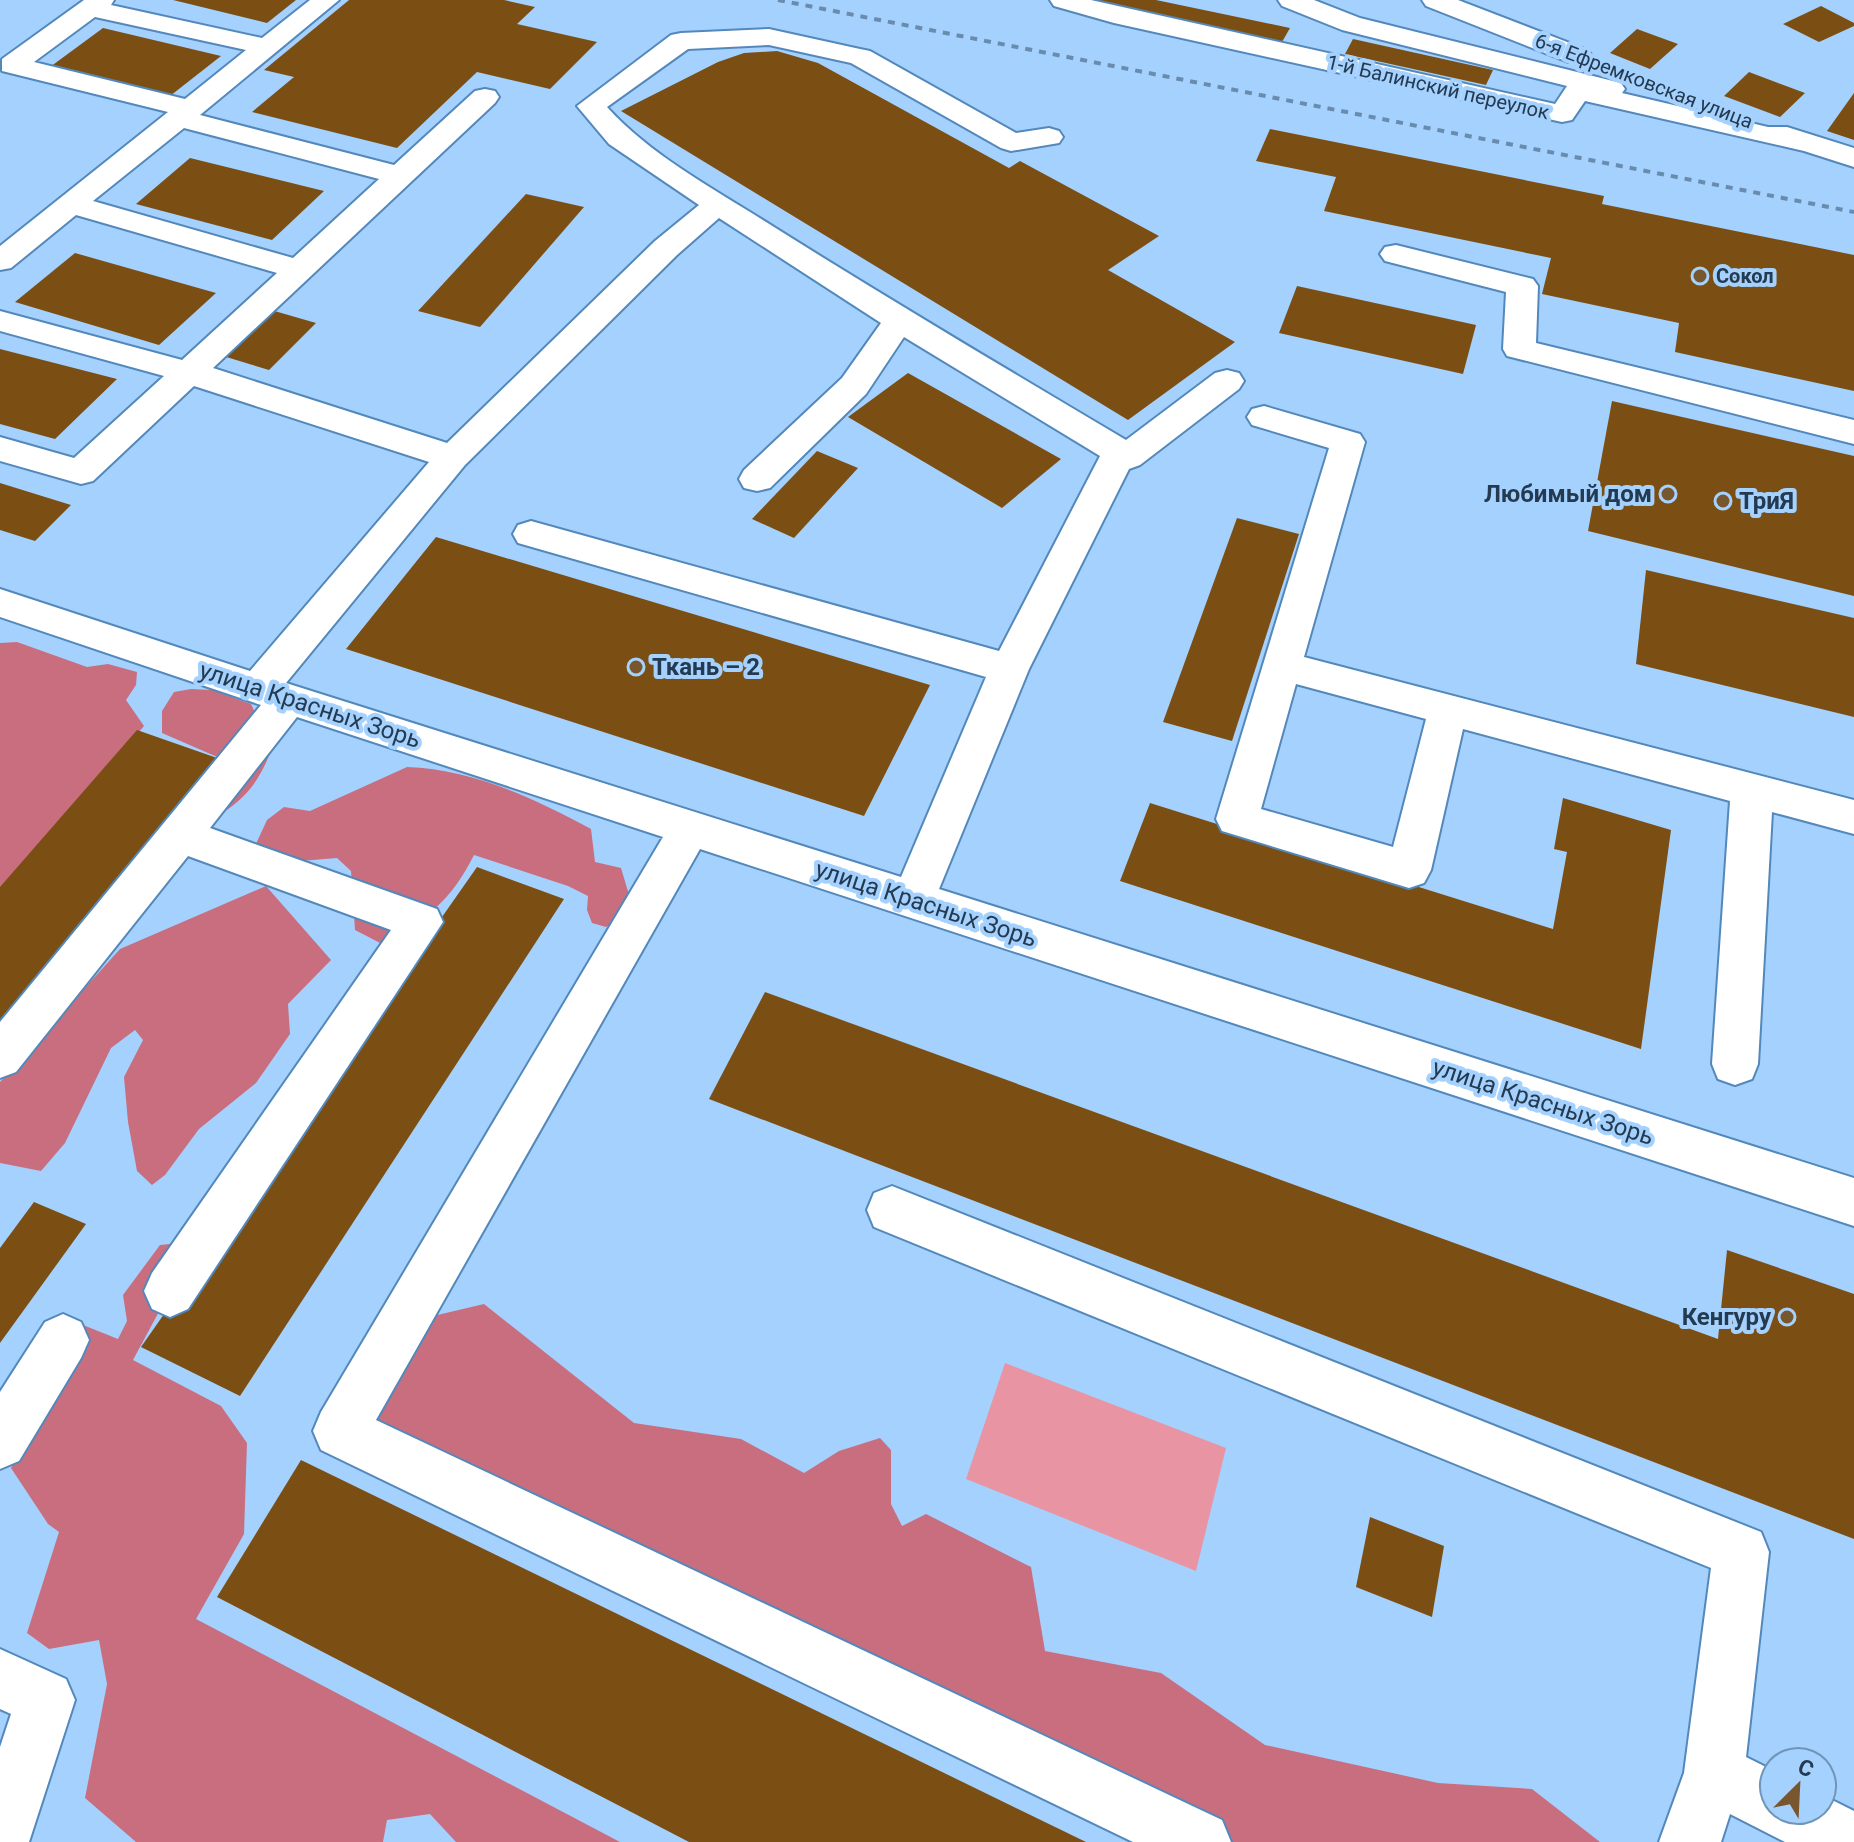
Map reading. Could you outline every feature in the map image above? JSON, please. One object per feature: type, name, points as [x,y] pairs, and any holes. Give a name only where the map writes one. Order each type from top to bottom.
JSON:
[{"type":"street","points":[[0,261],[326,0]]},
{"type":"street","name":"1-й Балинский переулок","points":[[1063,0],[1114,15],[1562,114],[1578,91],[1802,143]]},
{"type":"street","points":[[1291,0],[1351,24],[1567,77],[1802,143]]},
{"type":"street","name":"6-я Ефремковская улица","points":[[1435,0],[1802,143],[1854,158]]},
{"type":"street","points":[[6,67],[96,4],[267,47]]},
{"type":"street","points":[[1049,137],[1011,142],[860,57],[769,37],[681,41],[591,106],[619,138],[718,204],[899,320],[1128,457],[1227,381]]},
{"type":"street","points":[[6,67],[184,113],[400,176]]},
{"type":"street","points":[[0,449],[81,472],[485,97]]},
{"type":"street","points":[[70,204],[299,269]]},
{"type":"street","points":[[0,1057],[180,835],[273,694],[453,457],[655,259],[718,204]]},
{"type":"street","points":[[15,218],[45,225]]},
{"type":"street","points":[[1396,254],[1522,286],[1519,349],[1854,432]]},
{"type":"street","points":[[757,479],[854,386],[899,320]]},
{"type":"street","points":[[0,321],[188,372],[453,457]]},
{"type":"street","points":[[1264,417],[1348,442],[1237,819],[1409,870],[1448,709]]},
{"type":"street","points":[[913,900],[1009,669],[1120,452]]},
{"type":"street","points":[[531,534],[1009,669]]},
{"type":"street","name":"улица Красных Зорь","points":[[6,615],[273,694],[1854,1202]]},
{"type":"street","points":[[1283,666],[1854,817]]},
{"type":"street","points":[[1735,1064],[1752,790]]},
{"type":"street","points":[[690,828],[340,1431],[1200,1842]]},
{"type":"street","points":[[170,1291],[421,922],[180,835]]},
{"type":"street","points":[[892,1210],[1741,1552],[1714,1773],[1690,1842]]},
{"type":"street","points":[[0,1442],[63,1340]]},
{"type":"street","points":[[0,1678],[45,1700],[14,1835]]},
{"type":"street","points":[[1714,1773],[1758,1796]]},
{"type":"street","points":[[1818,1826],[1850,1842]]},
{"type":"shaded area","points":[[17,642],[87,667],[108,664],[137,672],[136,685],[126,700],[144,726],[0,892],[0,643]]},
{"type":"shaded area","points":[[212,690],[251,704],[272,749],[252,786],[239,801],[221,814],[238,766],[162,733],[162,711],[174,692]]},
{"type":"shaded area","points":[[407,767],[455,773],[502,787],[591,829],[595,862],[621,868],[630,898],[620,921],[606,927],[592,923],[587,910],[588,896],[568,886],[474,855],[456,885],[436,908],[382,944],[355,930],[351,871],[337,858],[276,863],[254,848],[267,820],[284,807],[310,811]]},
{"type":"shaded area","points":[[266,886],[331,960],[288,1004],[290,1034],[256,1083],[199,1129],[165,1175],[152,1185],[137,1171],[128,1122],[124,1077],[143,1040],[135,1030],[111,1048],[65,1143],[41,1171],[0,1163],[0,1082],[120,949]]},
{"type":"shaded area","points":[[197,1241],[133,1360],[221,1406],[247,1443],[244,1534],[196,1619],[620,1842],[456,1842],[430,1814],[387,1820],[383,1842],[136,1842],[85,1798],[107,1684],[99,1640],[49,1649],[27,1633],[59,1532],[48,1524],[11,1468],[83,1325],[118,1339],[127,1321],[123,1295],[160,1245]]},
{"type":"shaded area","points":[[484,1304],[634,1423],[741,1439],[804,1473],[839,1451],[880,1438],[891,1450],[891,1504],[902,1526],[926,1514],[1031,1567],[1045,1651],[1161,1673],[1265,1745],[1438,1783],[1532,1789],[1600,1842],[1216,1842],[340,1431],[412,1321]]},
{"type":"shaded area","points":[[1005,1363],[1226,1448],[1196,1571],[966,1479]]},
{"type":"building","points":[[173,0],[296,0],[267,23]]},
{"type":"building","points":[[349,0],[504,0],[535,7],[517,24],[597,42],[550,89],[477,72],[397,148],[252,112],[294,77],[264,70]]},
{"type":"building","points":[[1092,0],[1156,0],[1290,28],[1282,42]]},
{"type":"building","points":[[1821,6],[1854,23],[1854,26],[1819,42],[1783,24]]},
{"type":"building","points":[[103,28],[221,56],[170,96],[50,67]]},
{"type":"building","points":[[1637,29],[1678,44],[1650,69],[1610,53]]},
{"type":"building","points":[[1353,39],[1493,70],[1486,85],[1345,54]]},
{"type":"building","points":[[777,51],[818,63],[1009,168],[1020,161],[1159,236],[1108,270],[1235,342],[1128,420],[621,111],[718,62],[744,53]]},
{"type":"building","points":[[1749,72],[1805,93],[1780,117],[1724,96]]},
{"type":"building","points":[[1854,93],[1854,140],[1827,131]]},
{"type":"building","name":"Сокол","points":[[1270,129],[1604,196],[1602,204],[1854,255],[1854,391],[1675,352],[1679,323],[1542,294],[1551,258],[1324,211],[1336,177],[1256,161]]},
{"type":"building","points":[[190,158],[324,191],[272,240],[136,204]]},
{"type":"building","points":[[526,194],[584,207],[480,327],[418,311]]},
{"type":"building","points":[[75,253],[216,293],[159,345],[15,302]]},
{"type":"building","points":[[1297,286],[1476,325],[1463,374],[1279,333]]},
{"type":"building","points":[[271,310],[316,323],[269,370],[223,356]]},
{"type":"building","points":[[0,349],[117,379],[55,439],[0,424]]},
{"type":"building","points":[[908,373],[1061,459],[1002,508],[848,417]]},
{"type":"building","points":[[1612,401],[1854,456],[1854,596],[1588,531]]},
{"type":"building","points":[[817,451],[858,468],[794,538],[752,519]]},
{"type":"building","points":[[0,483],[71,505],[35,541],[0,530]]},
{"type":"building","points":[[1237,518],[1299,534],[1232,741],[1163,722]]},
{"type":"building","name":"Ткань – 2","points":[[436,537],[930,685],[864,816],[346,649]]},
{"type":"building","points":[[1646,570],[1854,618],[1854,717],[1636,664]]},
{"type":"building","points":[[137,730],[217,758],[0,1021],[0,887]]},
{"type":"building","points":[[1563,798],[1671,830],[1641,1049],[1120,881],[1150,803],[1553,929],[1567,852],[1554,849]]},
{"type":"building","points":[[477,867],[564,899],[240,1396],[141,1347]]},
{"type":"building","points":[[765,992],[1718,1339],[1727,1250],[1854,1294],[1854,1539],[709,1099]]},
{"type":"building","points":[[34,1202],[86,1224],[0,1343],[0,1248]]},
{"type":"building","points":[[301,1460],[1086,1842],[689,1842],[217,1597]]},
{"type":"building","points":[[1370,1517],[1444,1546],[1432,1617],[1356,1587]]},
{"type":"railway","points":[[778,0],[1854,212]]},
{"type":"place","name":"Сокол","points":[[1700,276]]},
{"type":"place","name":"Любимый дом","points":[[1668,494]]},
{"type":"place","name":"ТриЯ","points":[[1723,501]]},
{"type":"place","name":"Ткань – 2","points":[[636,667]]},
{"type":"place","name":"Кенгуру","points":[[1787,1317]]}]
